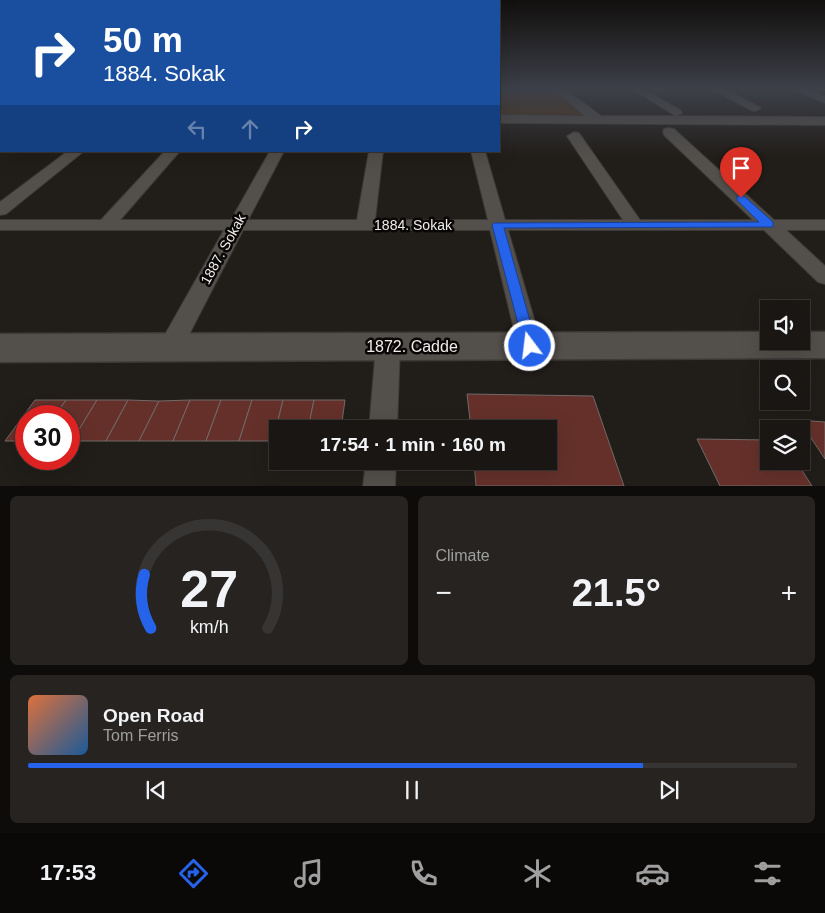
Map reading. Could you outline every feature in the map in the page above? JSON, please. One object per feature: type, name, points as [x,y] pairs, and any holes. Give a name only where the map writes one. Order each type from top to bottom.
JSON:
[{"type":"street","points":[[587,112],[597,119]]},
{"type":"street","points":[[500,119],[825,121]]},
{"type":"street","points":[[669,132],[825,277]]},
{"type":"street","points":[[574,136],[635,225]]},
{"type":"street","points":[[0,210],[75,152]]},
{"type":"street","points":[[106,225],[172,152]]},
{"type":"street","name":"1887. Sokak","points":[[170,347],[276,152]]},
{"type":"street","points":[[365,225],[376,152]]},
{"type":"street","points":[[478,152],[530,346]]},
{"type":"street","name":"1884. Sokak","points":[[0,225],[825,225]]},
{"type":"street","name":"1872. Cadde","points":[[0,348],[825,345]]},
{"type":"street","points":[[384,420],[388,346]]},
{"type":"street","points":[[379,486],[380,470]]},
{"type":"shaded area","points":[[500,112],[579,112],[584,116],[500,117]]},
{"type":"building","points":[[467,394],[593,396],[624,486],[476,486],[475,470],[557,470],[557,420],[470,420]]},
{"type":"building","points":[[35,400],[66,400],[63,405],[31,405]]},
{"type":"building","points":[[66,400],[97,400],[80,428],[80,405],[63,405]]},
{"type":"building","points":[[97,400],[128,400],[106,441],[80,441],[80,428]]},
{"type":"building","points":[[128,400],[159,401],[139,441],[106,441]]},
{"type":"building","points":[[190,400],[173,441],[139,441],[159,401]]},
{"type":"building","points":[[190,400],[221,400],[206,441],[173,441]]},
{"type":"building","points":[[221,400],[252,400],[239,441],[206,441]]},
{"type":"building","points":[[252,400],[283,400],[278,420],[269,420],[269,441],[239,441]]},
{"type":"building","points":[[283,400],[314,400],[310,420],[278,420]]},
{"type":"building","points":[[314,400],[345,400],[342,420],[310,420]]},
{"type":"building","points":[[810,421],[825,422],[825,459],[810,436]]},
{"type":"building","points":[[15,427],[15,441],[5,441]]},
{"type":"building","points":[[697,439],[760,440],[760,470],[802,470],[812,486],[720,486]]},
{"type":"route","points":[[530,346],[498,225],[769,225],[741,198]]}]
